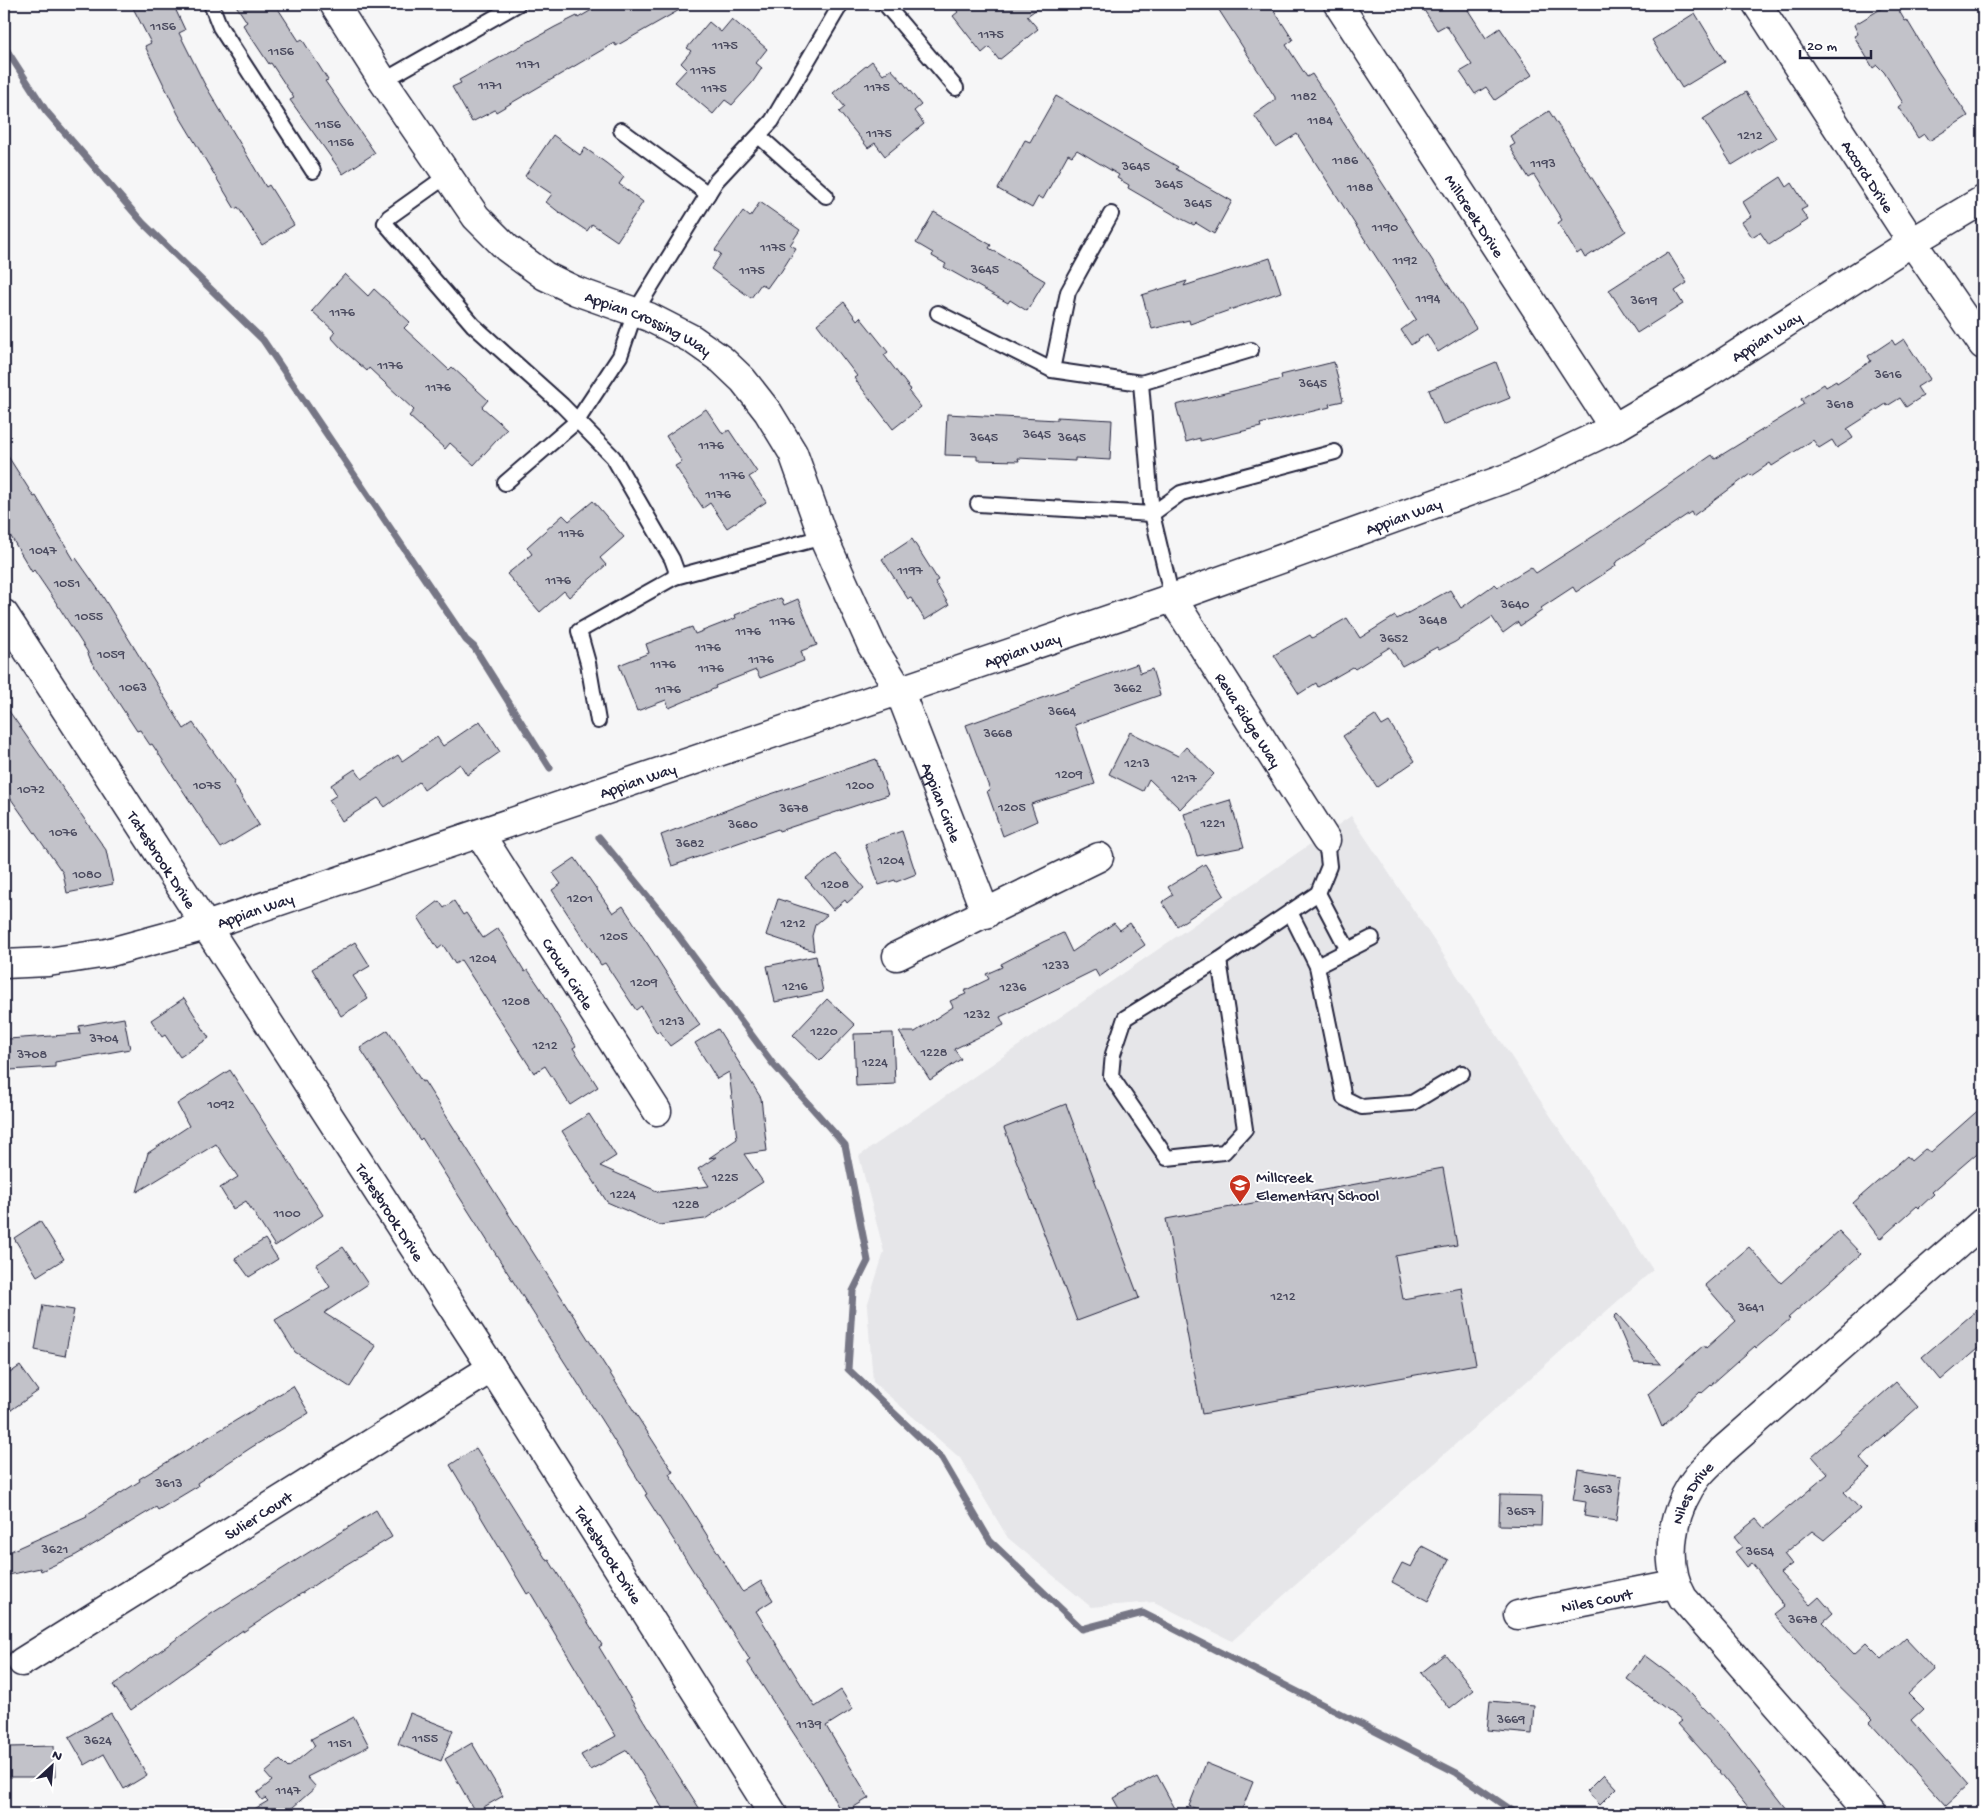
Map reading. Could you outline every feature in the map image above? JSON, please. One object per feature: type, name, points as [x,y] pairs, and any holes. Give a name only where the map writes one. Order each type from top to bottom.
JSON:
[{"type":"street","name":"Appian Crossing Way","points":[[334,4],[383,81],[448,175],[488,230],[506,248],[545,276],[576,291],[636,312],[692,339],[722,360],[743,380],[768,412],[793,453],[823,537],[872,646],[899,690]]},
{"type":"street","name":"Millcreek Drive","points":[[1338,4],[1614,428]]},
{"type":"street","name":"Accord Drive","points":[[1757,4],[1912,242],[1983,346]]},
{"type":"street","name":"Appian Way","points":[[4,964],[48,962],[107,954],[206,926],[1172,598],[1515,475],[1614,428],[1720,366],[1912,242],[1983,200]]},
{"type":"street","name":"Reva Ridge Way","points":[[1172,598],[1326,840]]},
{"type":"street","name":"Tatesbrook Drive","points":[[4,614],[492,1368],[773,1814]]},
{"type":"street","name":"Appian Circle","points":[[899,690],[986,914]]},
{"type":"street","name":"Crown Circle","points":[[480,834],[657,1111]]},
{"type":"street","points":[[897,956],[1099,857]]},
{"type":"street","name":"Niles Drive","points":[[1674,1584],[1672,1554],[1674,1523],[1684,1498],[1698,1476],[1722,1452],[1983,1222]]},
{"type":"street","name":"Sulier Court","points":[[22,1662],[492,1368]]},
{"type":"street","points":[[1674,1584],[1683,1598],[1872,1814]]},
{"type":"street","name":"Niles Court","points":[[1518,1614],[1674,1584]]},
{"type":"lane","points":[[211,4],[220,27],[313,171]]},
{"type":"lane","points":[[383,81],[518,4]]},
{"type":"lane","points":[[506,483],[577,421],[620,356],[636,312],[716,181],[772,121],[841,4]]},
{"type":"lane","points":[[884,4],[956,88]]},
{"type":"lane","points":[[621,130],[708,194]]},
{"type":"lane","points":[[758,136],[826,196]]},
{"type":"lane","points":[[448,175],[388,217],[385,223],[473,325],[612,456],[672,560],[676,570],[676,577]]},
{"type":"lane","points":[[1052,370],[1068,292],[1111,214]]},
{"type":"lane","points":[[938,313],[1052,370],[1141,384],[1251,350]]},
{"type":"lane","points":[[1141,384],[1152,514],[1172,598]]},
{"type":"lane","points":[[978,504],[1152,514],[1181,493],[1334,452]]},
{"type":"lane","points":[[598,721],[588,662],[579,631],[676,577],[823,537]]},
{"type":"lane","points":[[1219,960],[1245,1129],[1224,1152],[1167,1158],[1111,1076],[1113,1054],[1125,1018],[1219,960],[1318,893],[1329,866],[1326,840]]},
{"type":"lane","points":[[1318,893],[1348,950]]},
{"type":"lane","points":[[1290,912],[1317,966],[1344,1098],[1362,1107],[1412,1103],[1462,1073]]},
{"type":"lane","points":[[1317,966],[1372,938]]},
{"type":"shaded area","name":"Millcreek Elementary School","points":[[1351,816],[1653,1270],[1232,1641],[1154,1602],[1091,1607],[1008,1538],[960,1458],[873,1382],[867,1306],[884,1252],[859,1156]]},
{"type":"building","points":[[131,4],[173,4],[185,30],[179,33],[204,83],[266,187],[269,185],[294,225],[262,245],[238,207],[235,209],[178,114],[145,46],[151,43]]},
{"type":"building","points":[[235,4],[275,4],[299,41],[302,39],[328,80],[325,81],[375,153],[343,174],[290,100],[294,98],[243,25],[247,22]]},
{"type":"building","points":[[602,4],[690,4],[616,46],[614,43],[496,112],[495,110],[472,122],[452,87],[461,83],[459,80],[555,27],[577,16],[578,18]]},
{"type":"building","points":[[951,4],[1044,4],[1027,16],[1038,29],[999,60],[989,47],[982,53],[953,16],[958,12]]},
{"type":"building","points":[[1215,4],[1270,4],[1293,40],[1286,45],[1307,77],[1312,74],[1476,328],[1438,352],[1427,334],[1411,345],[1401,330],[1416,319],[1297,134],[1276,147],[1254,115],[1275,100],[1275,97]]},
{"type":"building","points":[[1420,4],[1478,4],[1468,10],[1486,38],[1500,28],[1532,75],[1495,100],[1486,87],[1475,94],[1460,72],[1472,65],[1446,25],[1437,30]]},
{"type":"building","points":[[1889,4],[1895,4],[1905,21],[1907,20],[1968,116],[1929,141],[1924,134],[1918,138],[1898,107],[1903,103],[1884,72],[1877,65],[1873,68],[1854,36],[1858,34],[1854,25]]},
{"type":"building","points":[[1695,13],[1725,62],[1682,88],[1652,40]]},
{"type":"building","points":[[732,19],[767,49],[756,63],[762,68],[752,83],[732,105],[725,100],[713,114],[675,82],[687,69],[681,63],[691,51],[687,48],[709,22],[721,32]]},
{"type":"building","points":[[872,61],[883,75],[891,69],[902,81],[921,105],[914,111],[924,124],[885,156],[875,143],[868,148],[839,112],[845,107],[833,93]]},
{"type":"building","points":[[1746,92],[1776,138],[1732,165],[1703,119]]},
{"type":"building","points":[[1056,96],[1178,167],[1176,169],[1232,201],[1214,234],[1196,223],[1194,225],[1178,217],[1128,188],[1129,185],[1117,178],[1119,175],[1077,150],[1072,156],[1068,154],[1043,199],[1038,197],[1032,208],[998,189],[1025,140],[1030,142]]},
{"type":"building","points":[[1549,111],[1626,231],[1585,258],[1581,251],[1577,254],[1558,223],[1562,220],[1534,175],[1529,178],[1510,147],[1515,144],[1510,136]]},
{"type":"building","points":[[553,135],[580,155],[585,148],[606,163],[624,177],[619,184],[643,202],[617,241],[592,224],[587,231],[560,213],[546,202],[552,194],[525,176]]},
{"type":"building","points":[[1781,177],[1787,187],[1792,183],[1807,207],[1801,210],[1808,220],[1769,245],[1760,232],[1752,237],[1742,222],[1751,216],[1743,202]]},
{"type":"building","points":[[760,202],[800,230],[790,245],[796,248],[779,275],[777,274],[767,288],[761,284],[751,298],[711,269],[721,254],[715,250],[743,211],[750,217]]},
{"type":"building","points":[[934,212],[991,245],[989,248],[1045,281],[1027,311],[1010,300],[1008,303],[944,267],[946,264],[932,256],[933,253],[916,243]]},
{"type":"building","points":[[1668,252],[1687,283],[1675,291],[1683,304],[1637,333],[1609,290]]},
{"type":"building","points":[[1270,258],[1281,292],[1190,324],[1189,320],[1152,329],[1142,295],[1187,281],[1184,286]]},
{"type":"building","points":[[345,274],[368,296],[374,289],[410,322],[404,328],[449,370],[452,367],[488,400],[482,407],[507,429],[474,465],[450,443],[445,449],[409,416],[414,410],[369,368],[367,371],[342,349],[331,337],[335,332],[312,311]]},
{"type":"building","points":[[844,302],[857,320],[860,317],[888,352],[884,355],[911,390],[909,392],[921,407],[893,429],[854,378],[857,376],[817,324]]},
{"type":"building","points":[[1904,339],[1930,379],[1917,387],[1923,396],[1906,407],[1900,398],[1887,406],[1886,404],[1847,429],[1853,438],[1837,448],[1832,440],[1819,448],[1813,440],[1772,466],[1770,463],[1751,476],[1750,474],[1693,516],[1691,512],[1615,563],[1616,566],[1576,592],[1573,587],[1541,608],[1543,610],[1520,626],[1518,622],[1503,633],[1492,617],[1455,642],[1439,650],[1437,647],[1402,666],[1390,647],[1355,669],[1353,667],[1318,687],[1316,683],[1299,694],[1274,655],[1310,635],[1312,638],[1347,618],[1360,638],[1395,616],[1397,619],[1450,590],[1461,608],[1495,584],[1498,587],[1531,567],[1536,573],[1603,530],[1712,455],[1715,459],[1804,404],[1801,399],[1824,384],[1826,387],[1836,381],[1837,383],[1871,361],[1868,356],[1892,340],[1895,345]]},
{"type":"building","points":[[1334,362],[1343,401],[1329,404],[1330,407],[1260,424],[1261,427],[1200,441],[1200,438],[1186,442],[1176,405],[1282,379],[1281,375]]},
{"type":"building","points":[[1496,362],[1510,398],[1443,425],[1429,390]]},
{"type":"building","points":[[706,409],[723,434],[729,430],[757,472],[749,477],[766,502],[727,528],[710,503],[703,508],[675,466],[682,462],[666,436]]},
{"type":"building","points":[[947,414],[1057,420],[1057,417],[1112,420],[1110,460],[1075,458],[1075,461],[1018,458],[1019,461],[977,460],[977,456],[945,455]]},
{"type":"building","points":[[4,450],[34,497],[36,496],[74,560],[76,558],[100,592],[184,729],[193,723],[235,782],[233,783],[259,825],[221,848],[152,744],[150,745],[140,730],[137,731],[91,661],[87,651],[55,601],[34,570],[32,572],[4,525]]},
{"type":"building","points":[[593,501],[624,537],[600,558],[606,565],[569,597],[564,591],[540,612],[507,574],[532,554],[527,547],[563,515],[569,521]]},
{"type":"building","points":[[912,539],[938,580],[935,582],[949,605],[925,620],[911,598],[908,599],[882,559]]},
{"type":"building","points":[[781,598],[784,605],[798,599],[817,645],[801,651],[804,661],[760,678],[756,670],[715,686],[716,688],[669,708],[666,700],[637,711],[619,665],[649,653],[646,644],[692,627],[695,634],[736,618],[735,615]]},
{"type":"building","points":[[1137,664],[1140,673],[1152,669],[1160,695],[1075,725],[1095,784],[1031,804],[1037,821],[1003,836],[987,791],[990,790],[966,725]]},
{"type":"building","points":[[4,704],[106,850],[113,884],[67,893],[63,873],[4,789]]},
{"type":"building","points":[[1375,715],[1382,726],[1389,722],[1415,761],[1377,787],[1343,736]]},
{"type":"building","points":[[480,721],[500,752],[467,775],[460,764],[424,790],[419,782],[385,807],[378,798],[342,821],[329,800],[337,795],[331,785],[355,769],[362,779],[398,755],[402,761],[437,737],[443,746]]},
{"type":"building","points":[[1130,732],[1178,756],[1186,747],[1214,774],[1180,809],[1149,779],[1143,791],[1109,774]]},
{"type":"building","points":[[876,759],[888,795],[779,831],[778,829],[672,866],[661,835],[753,800]]},
{"type":"building","points":[[1230,800],[1244,847],[1197,856],[1184,814]]},
{"type":"building","points":[[902,831],[916,874],[896,882],[895,880],[879,885],[865,844]]},
{"type":"building","points":[[835,854],[864,888],[847,903],[845,900],[833,910],[806,878]]},
{"type":"building","points":[[575,858],[613,913],[623,906],[700,1025],[670,1046],[659,1031],[657,1033],[641,1006],[636,1010],[605,963],[601,965],[552,890],[561,884],[553,873]]},
{"type":"building","points":[[1205,864],[1224,895],[1177,926],[1162,902],[1173,895],[1168,887]]},
{"type":"building","points":[[778,899],[827,915],[815,925],[812,936],[814,951],[766,935]]},
{"type":"building","points":[[439,901],[444,908],[454,901],[463,915],[466,913],[483,938],[498,928],[525,972],[528,970],[539,986],[576,1046],[573,1048],[598,1087],[570,1105],[545,1066],[534,1073],[461,960],[455,964],[443,945],[438,949],[418,917]]},
{"type":"building","points":[[1114,923],[1120,930],[1130,923],[1145,945],[1099,977],[1095,970],[1000,1017],[1004,1025],[954,1049],[961,1059],[930,1080],[899,1032],[915,1032],[953,1007],[950,1001],[966,994],[964,991],[989,979],[986,974],[1002,967],[1001,964],[1043,942],[1063,933],[1072,952]]},
{"type":"building","points":[[355,942],[370,966],[353,976],[368,999],[341,1016],[312,969]]},
{"type":"building","points":[[816,956],[823,992],[775,1002],[767,966]]},
{"type":"building","points":[[184,998],[209,1038],[180,1057],[165,1035],[162,1037],[151,1020]]},
{"type":"building","points":[[827,999],[855,1025],[820,1061],[793,1035]]},
{"type":"building","points":[[124,1018],[130,1049],[55,1062],[55,1067],[10,1070],[8,1039],[80,1034],[79,1026]]},
{"type":"building","points":[[718,1029],[761,1098],[767,1151],[744,1154],[763,1182],[705,1219],[659,1225],[607,1202],[562,1131],[589,1114],[616,1156],[600,1166],[659,1192],[709,1186],[698,1169],[716,1157],[709,1158],[737,1139],[729,1072],[717,1079],[695,1043]]},
{"type":"building","points":[[388,1030],[422,1082],[424,1081],[673,1472],[669,1474],[741,1590],[743,1592],[761,1581],[773,1600],[756,1611],[815,1707],[841,1690],[853,1709],[826,1726],[869,1798],[842,1814],[821,1775],[747,1662],[750,1660],[645,1495],[647,1494],[607,1429],[422,1138],[420,1140],[360,1048]]},
{"type":"building","points":[[893,1033],[895,1084],[856,1086],[854,1034]]},
{"type":"building","points":[[230,1070],[323,1215],[275,1246],[246,1201],[233,1209],[220,1188],[238,1177],[216,1144],[137,1192],[148,1153],[189,1126],[177,1104]]},
{"type":"building","points":[[1066,1104],[1139,1298],[1077,1321],[1004,1128]]},
{"type":"building","points":[[1983,1106],[1983,1148],[1932,1192],[1934,1194],[1919,1208],[1917,1206],[1880,1239],[1853,1203],[1907,1156],[1911,1161],[1925,1149],[1931,1152]]},
{"type":"building","points":[[1443,1168],[1457,1245],[1395,1256],[1403,1299],[1462,1288],[1476,1364],[1202,1414],[1166,1219]]},
{"type":"building","points":[[40,1221],[64,1259],[37,1276],[14,1238]]},
{"type":"building","points":[[1839,1231],[1861,1254],[1788,1318],[1790,1319],[1756,1348],[1755,1346],[1702,1393],[1700,1391],[1662,1427],[1648,1394],[1704,1345],[1706,1348],[1736,1321],[1705,1285],[1749,1247],[1781,1283]]},
{"type":"building","points":[[265,1239],[278,1259],[249,1277],[235,1258]]},
{"type":"building","points":[[343,1247],[368,1284],[324,1313],[376,1346],[350,1387],[295,1352],[275,1320],[330,1287],[316,1265]]},
{"type":"building","points":[[43,1305],[74,1310],[65,1356],[35,1350]]},
{"type":"building","points":[[1983,1305],[1983,1344],[1941,1380],[1922,1357]]},
{"type":"building","points":[[1617,1314],[1661,1364],[1634,1363],[1614,1317]]},
{"type":"building","points":[[20,1366],[38,1391],[4,1415],[4,1377]]},
{"type":"building","points":[[1896,1382],[1918,1407],[1860,1458],[1870,1469],[1844,1492],[1860,1509],[1824,1540],[1812,1531],[1784,1554],[1792,1564],[1780,1573],[1810,1605],[1819,1597],[1833,1613],[1823,1622],[1854,1654],[1866,1643],[1882,1659],[1905,1638],[1933,1668],[1934,1670],[1908,1694],[1923,1709],[1911,1720],[1968,1786],[1946,1806],[1870,1722],[1873,1719],[1822,1669],[1774,1614],[1784,1606],[1752,1563],[1747,1567],[1735,1552],[1742,1547],[1734,1537],[1756,1519],[1764,1528],[1828,1474],[1812,1456]]},
{"type":"building","points":[[293,1386],[309,1413],[197,1483],[198,1486],[158,1510],[156,1507],[76,1555],[41,1571],[40,1568],[4,1576],[4,1554],[87,1517],[86,1515],[140,1481],[139,1479]]},
{"type":"building","points":[[476,1448],[602,1645],[599,1647],[703,1814],[666,1814],[627,1750],[590,1770],[581,1755],[616,1736],[530,1592],[527,1594],[450,1465]]},
{"type":"building","points":[[1578,1469],[1622,1476],[1616,1521],[1584,1516],[1586,1502],[1573,1500]]},
{"type":"building","points":[[1500,1495],[1542,1496],[1541,1526],[1499,1525]]},
{"type":"building","points":[[376,1510],[392,1537],[337,1570],[243,1632],[243,1630],[131,1710],[113,1685],[211,1614]]},
{"type":"building","points":[[1422,1546],[1449,1560],[1428,1601],[1392,1582],[1402,1563],[1411,1567]]},
{"type":"building","points":[[1445,1654],[1474,1690],[1450,1709],[1421,1673]]},
{"type":"building","points":[[1644,1655],[1680,1682],[1730,1736],[1791,1814],[1753,1814],[1720,1771],[1678,1724],[1682,1721],[1627,1679]]},
{"type":"building","points":[[1490,1701],[1534,1705],[1532,1734],[1487,1730]]},
{"type":"building","points":[[111,1713],[147,1775],[124,1789],[104,1754],[85,1765],[69,1737]]},
{"type":"building","points":[[410,1713],[453,1730],[441,1761],[398,1744]]},
{"type":"building","points":[[354,1717],[369,1746],[307,1777],[316,1787],[285,1814],[246,1814],[268,1801],[265,1798],[262,1800],[257,1793],[272,1781],[265,1773],[280,1760],[288,1768],[315,1746],[311,1739]]},
{"type":"building","points":[[472,1743],[503,1796],[475,1812],[445,1759]]},
{"type":"building","points":[[54,1746],[55,1777],[9,1777],[9,1747]]},
{"type":"building","points":[[1206,1763],[1253,1782],[1240,1814],[1211,1814],[1189,1806]]},
{"type":"building","points":[[1604,1774],[1617,1788],[1600,1805],[1587,1791]]},
{"type":"building","points":[[1157,1775],[1178,1814],[1122,1814],[1113,1798]]},
{"type":"waterway","points":[[4,46],[46,111],[143,223],[263,340],[466,640],[474,647],[550,768]]},
{"type":"waterway","points":[[599,837],[662,914],[773,1064],[845,1145],[868,1261],[853,1291],[848,1369],[942,1459],[990,1541],[1082,1629],[1143,1613],[1457,1773],[1517,1814]]},
{"type":"place","name":"Millcreek Elementary School","points":[[1240,1204]]}]
